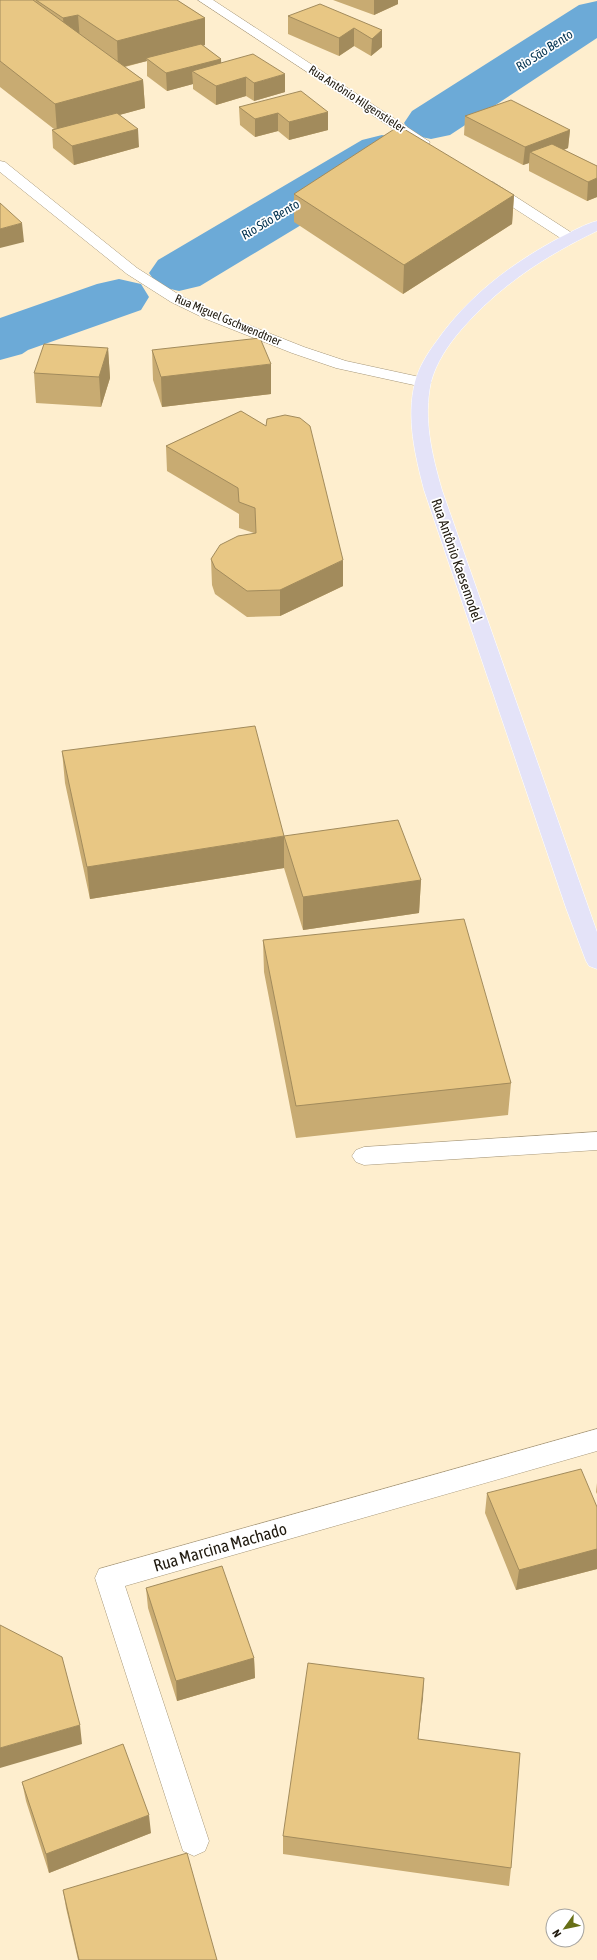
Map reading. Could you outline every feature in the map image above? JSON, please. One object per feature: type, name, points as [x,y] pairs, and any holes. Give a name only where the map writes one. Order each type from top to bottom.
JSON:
[{"type":"main road","name":"Rua Antônio Kaesemodel","points":[[597,225],[532,258],[507,276],[484,296],[445,340],[432,361],[424,382],[419,420],[421,442],[433,490],[577,908],[597,961]]},
{"type":"street","name":"Rua Antônio Hilgenstieler","points":[[204,0],[436,151]]},
{"type":"street","name":"Rua Miguel Gschwendtner","points":[[0,165],[132,271],[176,299],[283,344],[342,365],[424,382]]},
{"type":"street","points":[[476,177],[570,238]]},
{"type":"street","points":[[364,1156],[597,1141]]},
{"type":"street","name":"Rua Marcina Machado","points":[[194,1842],[109,1578],[597,1440]]},
{"type":"building","points":[[0,0],[33,0],[143,80],[55,104],[0,61]]},
{"type":"building","points":[[36,0],[177,0],[205,18],[117,41],[78,15],[63,18]]},
{"type":"building","points":[[320,4],[382,30],[372,39],[354,28],[339,38],[288,16]]},
{"type":"building","points":[[201,44],[221,59],[166,73],[146,58]]},
{"type":"building","points":[[253,54],[285,74],[254,83],[246,77],[216,86],[192,71]]},
{"type":"building","points":[[301,91],[328,112],[289,122],[278,113],[255,119],[239,107]]},
{"type":"building","points":[[511,100],[570,130],[525,147],[465,116]]},
{"type":"building","points":[[117,113],[138,129],[72,146],[52,130]]},
{"type":"building","points":[[399,126],[514,195],[404,265],[294,194]]},
{"type":"building","points":[[552,144],[597,166],[597,178],[588,182],[530,152]]},
{"type":"building","points":[[0,203],[22,223],[0,229]]},
{"type":"building","points":[[260,338],[271,364],[161,377],[152,350]]},
{"type":"building","points":[[44,344],[108,348],[99,377],[34,373]]},
{"type":"building","points":[[241,411],[266,426],[267,419],[285,415],[300,418],[310,426],[343,560],[280,590],[247,591],[215,568],[211,559],[220,545],[238,536],[256,533],[255,508],[239,502],[238,488],[166,446]]},
{"type":"building","points":[[255,726],[284,836],[87,867],[62,751]]},
{"type":"building","points":[[398,820],[421,880],[303,897],[284,836]]},
{"type":"building","points":[[464,919],[511,1083],[296,1106],[263,940]]},
{"type":"building","points":[[581,1469],[597,1507],[597,1549],[519,1570],[487,1493]]},
{"type":"building","points":[[222,1566],[254,1658],[176,1681],[146,1588]]},
{"type":"building","points":[[0,1625],[62,1657],[80,1725],[0,1748]]},
{"type":"building","points":[[308,1663],[424,1678],[418,1739],[520,1753],[511,1868],[283,1836]]},
{"type":"building","points":[[123,1744],[149,1815],[46,1854],[22,1782]]},
{"type":"building","points":[[187,1853],[217,1960],[79,1960],[63,1890]]},
{"type":"waterway","name":"Rio São Bento","points":[[431,123],[597,16]]},
{"type":"waterway","name":"Rio São Bento","points":[[179,273],[382,152]]},
{"type":"waterway","name":"Rio São Bento","points":[[0,341],[6,337],[119,297]]}]
